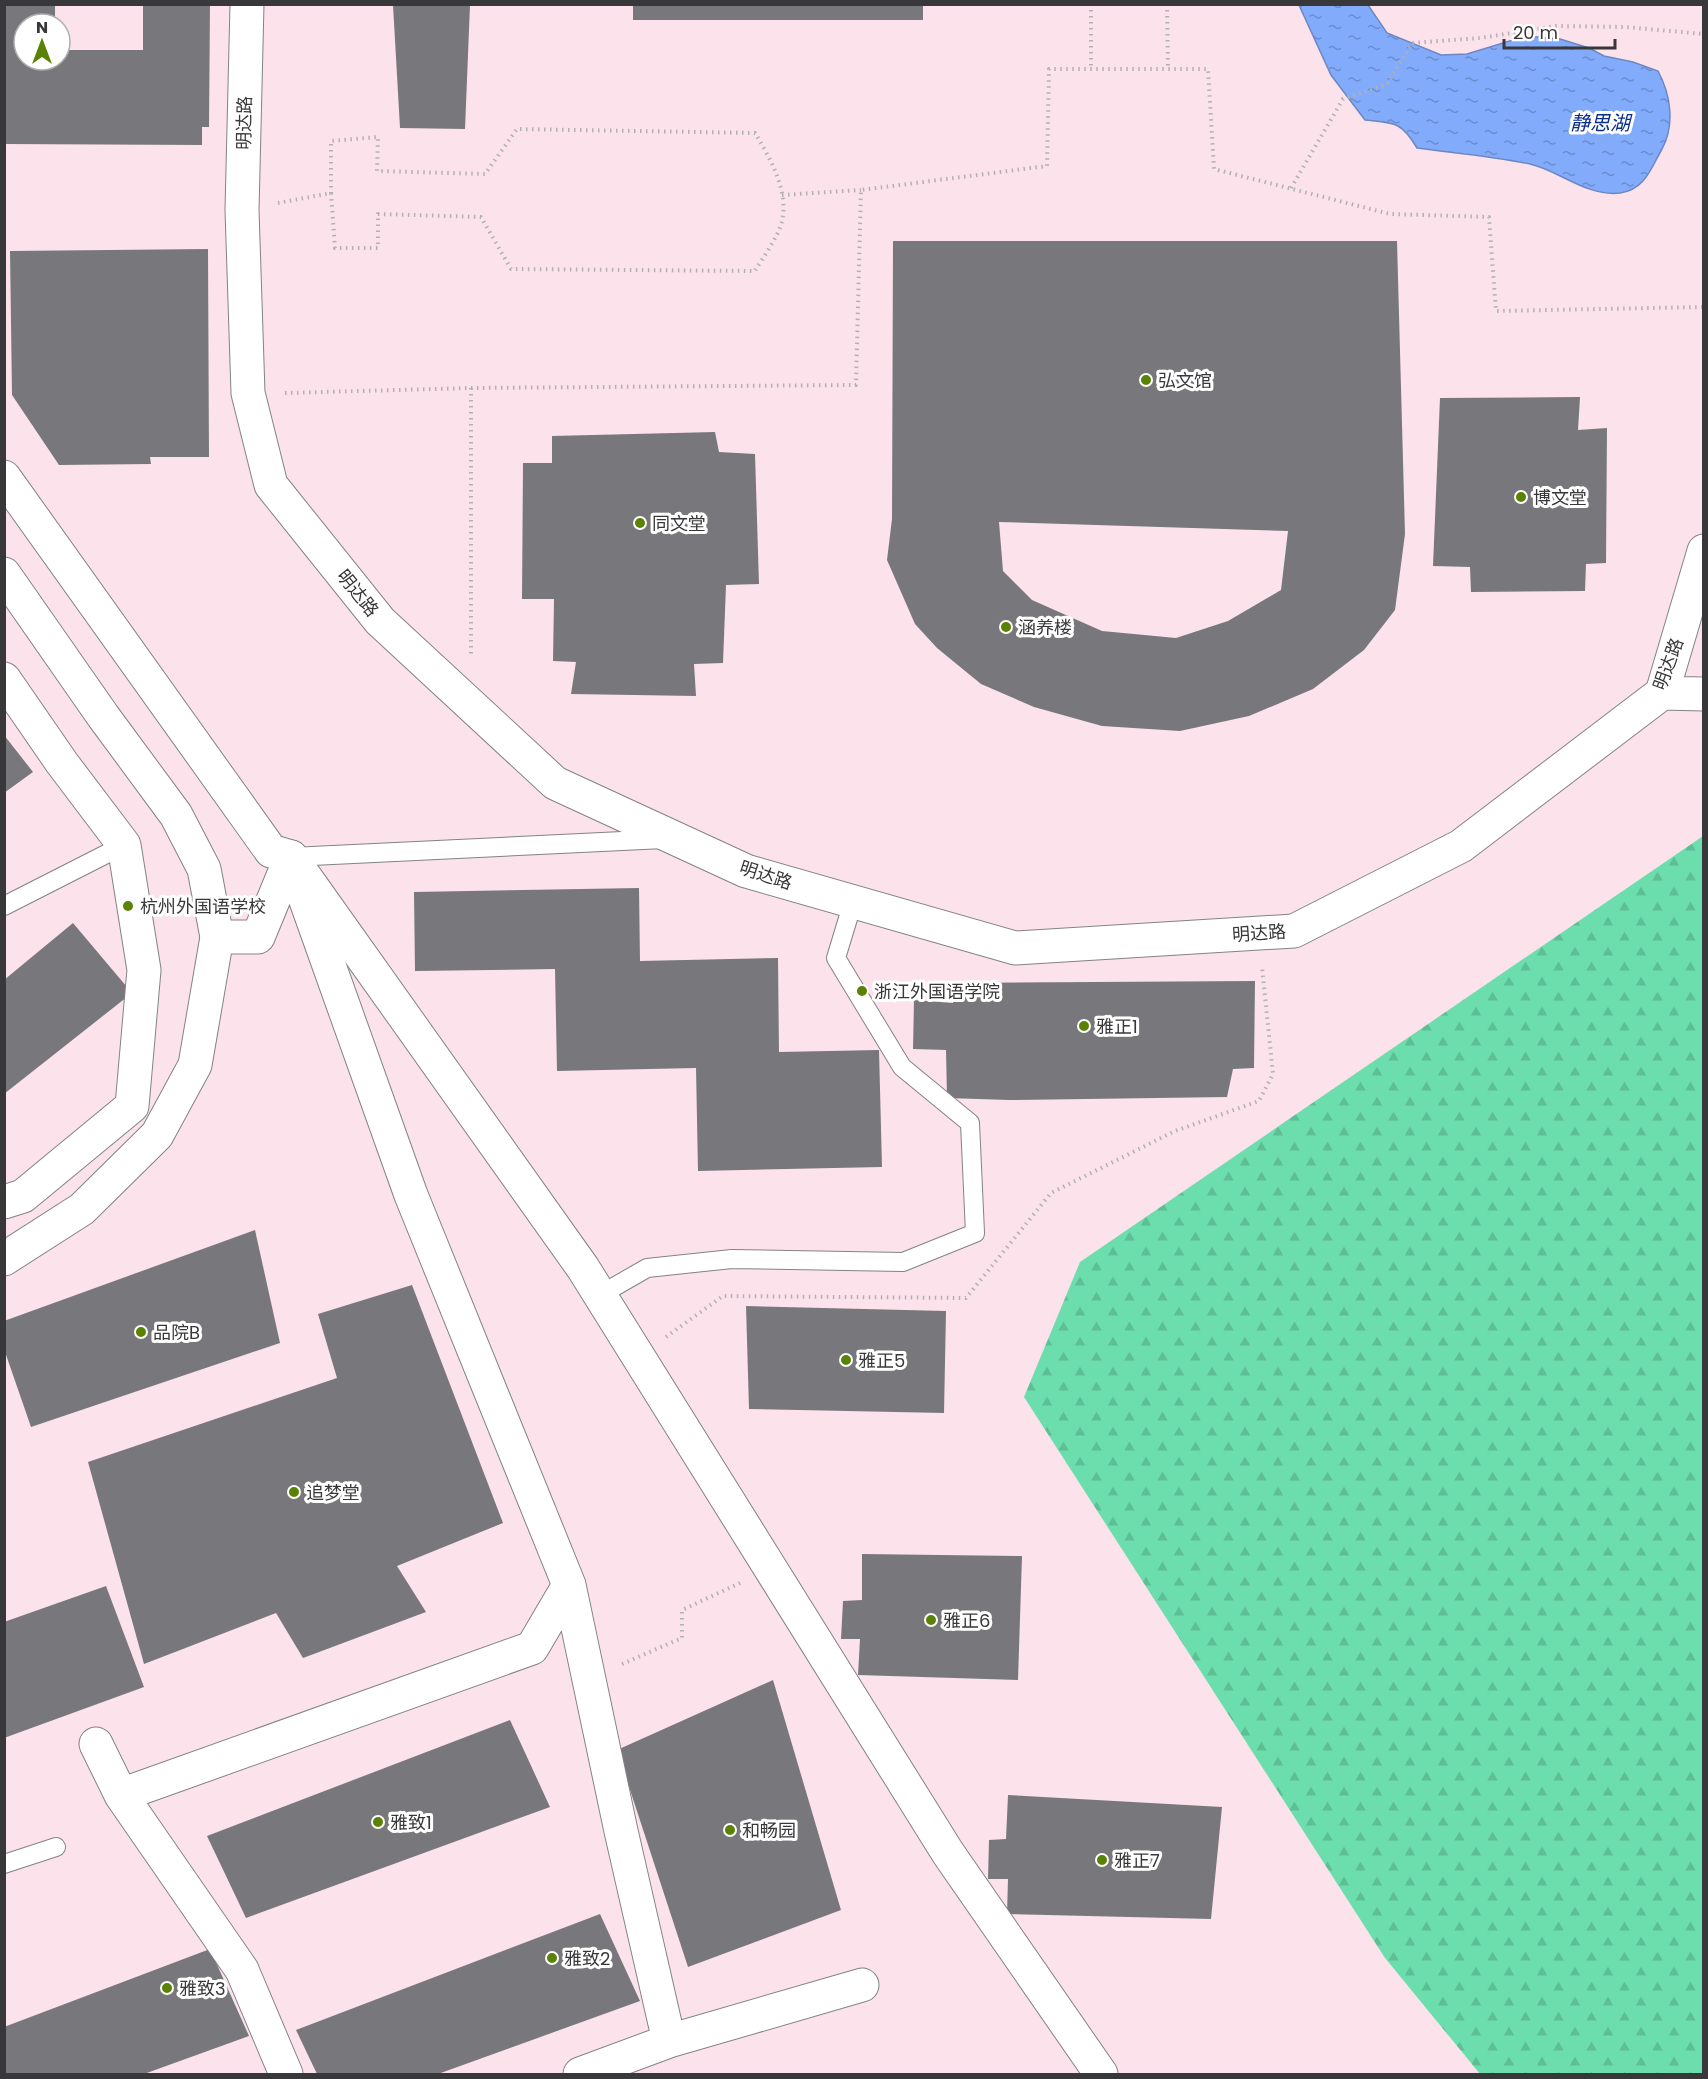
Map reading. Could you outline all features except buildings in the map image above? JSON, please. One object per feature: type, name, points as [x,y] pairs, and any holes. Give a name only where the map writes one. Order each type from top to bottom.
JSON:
[{"type":"street","name":"明达路","points":[[247,4],[242,210],[248,393],[271,485],[380,621],[555,783],[746,871],[1015,948],[1294,931],[1461,846],[1662,693],[1704,551]]},
{"type":"street","points":[[4,477],[271,851],[291,857],[600,1295],[948,1853],[1101,2074]]},
{"type":"street","points":[[4,574],[103,716],[176,815],[204,869],[217,937],[195,1065],[157,1135],[82,1209],[4,1259]]},
{"type":"street","points":[[4,679],[62,763],[124,845],[144,970],[132,1106],[23,1196],[4,1202]]},
{"type":"street","points":[[1662,693],[1704,694]]},
{"type":"street","points":[[217,937],[258,937],[291,857]]},
{"type":"street","points":[[291,857],[411,1195],[569,1585],[669,2041]]},
{"type":"street","points":[[121,1795],[532,1648],[569,1585]]},
{"type":"street","points":[[96,1744],[121,1795],[242,1970],[286,2074]]},
{"type":"street","points":[[580,2074],[669,2041],[862,1985]]},
{"type":"lane","points":[[291,857],[675,839]]},
{"type":"lane","points":[[4,906],[124,845]]},
{"type":"lane","points":[[600,1295],[647,1268],[732,1258],[903,1262],[975,1233],[970,1123],[902,1067],[836,958],[853,902]]},
{"type":"lane","points":[[4,1864],[56,1847]]},
{"type":"path","points":[[1091,4],[1091,69]]},
{"type":"path","points":[[1167,4],[1168,69]]},
{"type":"path","points":[[1291,188],[1343,99],[1386,84],[1412,43],[1480,38],[1556,26],[1625,27],[1704,34]]},
{"type":"path","points":[[782,195],[861,190],[1047,166],[1049,69],[1208,69],[1214,169],[1390,214],[1489,217],[1496,311],[1704,307]]},
{"type":"path","points":[[517,129],[755,133],[770,156],[782,195],[782,222],[755,271],[511,269],[481,217],[378,214],[378,248],[334,248],[331,193],[331,141],[378,137],[377,171],[485,174],[517,129]]},
{"type":"path","points":[[248,393],[471,388],[856,385],[861,190]]},
{"type":"path","points":[[242,210],[331,193]]},
{"type":"path","points":[[471,388],[471,705]]},
{"type":"path","points":[[638,1356],[723,1296],[966,1298],[1051,1194],[1175,1131],[1258,1101],[1273,1074],[1260,934]]},
{"type":"path","points":[[589,1678],[682,1638],[682,1610],[770,1568]]},
{"type":"shaded area","name":"浙江外国语学院","points":[[5,5],[1703,5],[1703,836],[1622,891],[1385,1958],[1480,2074],[5,2074]]},
{"type":"green space","points":[[1703,836],[1703,2074],[1480,2074],[1385,1958],[1024,1397],[1080,1262]]},
{"type":"water","name":"静思湖","points":[[1299,5],[1368,5],[1387,33],[1441,55],[1467,54],[1526,36],[1560,39],[1589,48],[1604,56],[1633,62],[1658,71],[1666,90],[1670,110],[1666,140],[1641,183],[1636,188],[1620,193],[1596,191],[1530,164],[1417,148],[1406,133],[1396,125],[1365,120],[1331,75]]},
{"type":"place","name":"弘文馆","points":[[1146,380]]},
{"type":"place","name":"博文堂","points":[[1521,497]]},
{"type":"place","name":"同文堂","points":[[640,523]]},
{"type":"place","name":"涵养楼","points":[[1006,627]]},
{"type":"place","name":"杭州外国语学校","points":[[128,906]]},
{"type":"place","name":"浙江外国语学院","points":[[862,991]]},
{"type":"place","name":"雅正1","points":[[1084,1026]]},
{"type":"place","name":"品院B","points":[[141,1332]]},
{"type":"place","name":"雅正5","points":[[846,1360]]},
{"type":"place","name":"追梦堂","points":[[294,1492]]},
{"type":"place","name":"雅正6","points":[[931,1620]]},
{"type":"place","name":"雅致1","points":[[378,1822]]},
{"type":"place","name":"和畅园","points":[[730,1830]]},
{"type":"place","name":"雅正7","points":[[1102,1860]]},
{"type":"place","name":"雅致2","points":[[552,1958]]},
{"type":"place","name":"雅致3","points":[[167,1988]]}]
